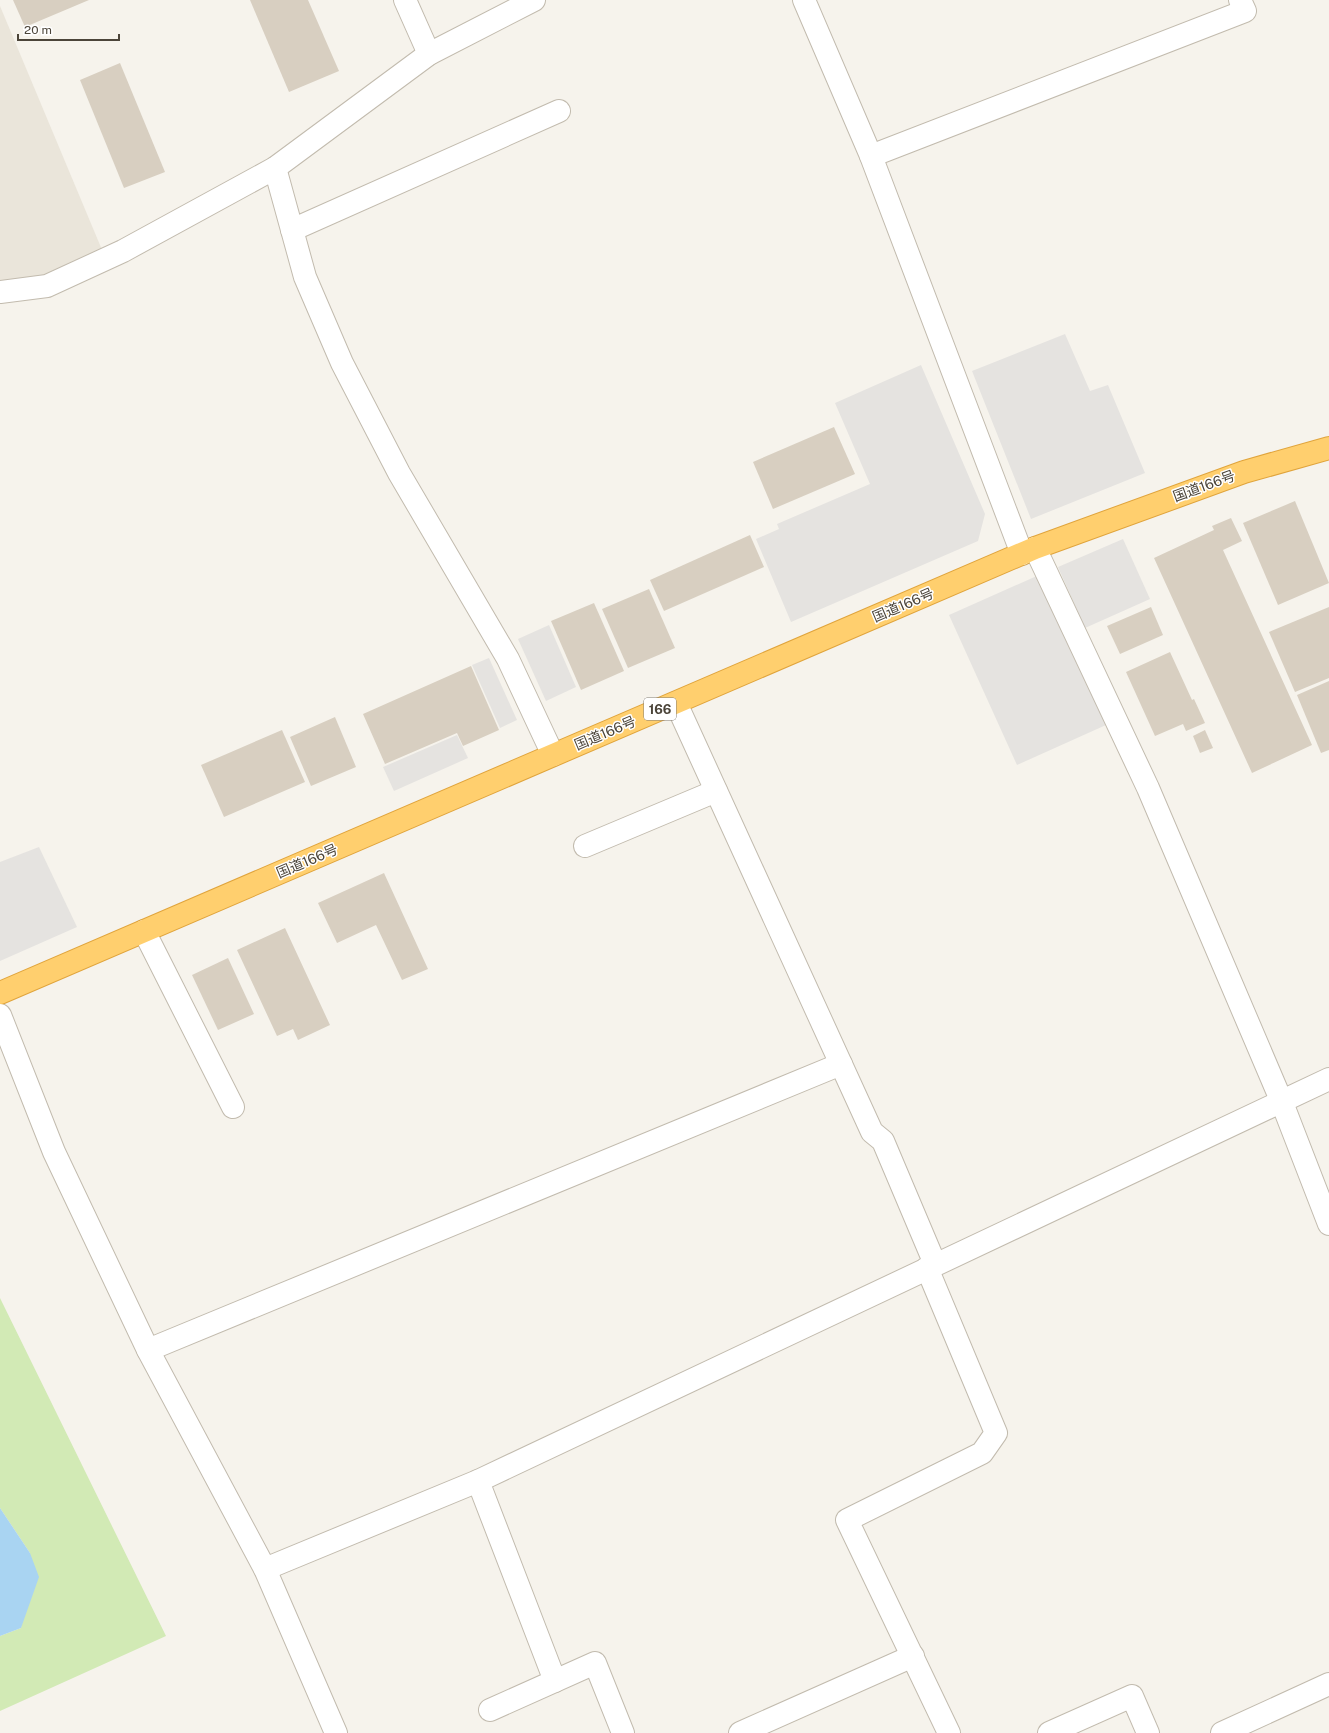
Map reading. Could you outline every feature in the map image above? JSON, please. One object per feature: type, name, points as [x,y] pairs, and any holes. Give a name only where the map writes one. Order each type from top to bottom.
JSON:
[{"type":"highway","name":"国道166号","points":[[0,993],[1028,551],[1244,472],[1329,448]]},
{"type":"street","points":[[405,0],[429,54]]},
{"type":"street","points":[[0,292],[47,286],[54,283],[123,251],[275,168],[429,54],[534,0]]},
{"type":"street","points":[[804,0],[871,156],[1028,551],[1148,788],[1281,1100],[1329,1224]]},
{"type":"street","points":[[871,156],[1244,11],[1240,0]]},
{"type":"street","points":[[292,230],[559,112]]},
{"type":"street","points":[[275,168],[305,277],[342,363],[400,473],[508,659],[553,756]]},
{"type":"street","points":[[676,702],[872,1132],[883,1141],[996,1433],[982,1453],[847,1520],[949,1733]]},
{"type":"street","points":[[585,846],[716,790]]},
{"type":"street","points":[[144,931],[233,1107]]},
{"type":"street","points":[[0,1015],[54,1152],[148,1350],[265,1569],[336,1733]]},
{"type":"street","points":[[148,1350],[841,1064]]},
{"type":"street","points":[[265,1569],[478,1481],[1281,1100],[1329,1079]]},
{"type":"street","points":[[478,1481],[555,1681]]},
{"type":"street","points":[[740,1733],[913,1656]]},
{"type":"street","points":[[490,1710],[595,1663],[623,1733]]},
{"type":"street","points":[[1222,1733],[1329,1684]]},
{"type":"street","points":[[1049,1733],[1132,1696],[1148,1733]]},
{"type":"shaded area","points":[[0,6],[105,257],[72,274],[0,285]]},
{"type":"shaded area","points":[[1065,334],[1090,391],[1108,385],[1145,473],[1031,519],[972,371]]},
{"type":"shaded area","points":[[921,365],[985,514],[978,541],[791,622],[756,539],[779,529],[777,524],[870,484],[835,403]]},
{"type":"shaded area","points":[[1123,539],[1150,599],[1085,628],[1058,567]]},
{"type":"shaded area","points":[[1039,575],[1106,725],[1017,765],[949,615]]},
{"type":"shaded area","points":[[549,625],[576,687],[546,701],[518,639]]},
{"type":"shaded area","points":[[489,658],[517,720],[500,728],[472,665]]},
{"type":"shaded area","points":[[457,735],[468,758],[394,791],[383,767]]},
{"type":"shaded area","points":[[39,847],[77,927],[0,961],[0,862]]},
{"type":"green space","points":[[0,1298],[166,1636],[0,1711],[0,1636],[21,1628],[30,1553],[0,1508]]},
{"type":"water","points":[[0,1508],[30,1553],[39,1577],[21,1628],[0,1636]]},
{"type":"building","points":[[13,0],[89,0],[25,27]]},
{"type":"building","points":[[250,0],[308,0],[339,71],[289,92]]},
{"type":"building","points":[[120,63],[165,172],[124,188],[80,80]]},
{"type":"building","points":[[834,427],[855,474],[773,509],[753,462]]},
{"type":"building","points":[[1295,501],[1329,583],[1278,605],[1243,523]]},
{"type":"building","points":[[1231,518],[1242,541],[1223,550],[1312,745],[1252,773],[1154,558],[1214,530],[1212,526]]},
{"type":"building","points":[[750,535],[764,567],[664,611],[650,580]]},
{"type":"building","points":[[649,589],[675,648],[628,668],[602,609]]},
{"type":"building","points":[[594,603],[624,671],[581,690],[551,621]]},
{"type":"building","points":[[1151,607],[1163,635],[1120,654],[1107,626]]},
{"type":"building","points":[[1329,607],[1329,678],[1295,692],[1269,632]]},
{"type":"building","points":[[1170,652],[1192,700],[1194,699],[1205,723],[1186,731],[1183,724],[1155,736],[1126,672]]},
{"type":"building","points":[[471,666],[499,730],[463,746],[457,733],[385,764],[363,714]]},
{"type":"building","points":[[1329,681],[1329,750],[1321,753],[1297,695]]},
{"type":"building","points":[[335,717],[356,767],[311,786],[290,737]]},
{"type":"building","points":[[282,730],[305,782],[224,817],[201,765]]},
{"type":"building","points":[[1205,730],[1213,748],[1200,753],[1193,736]]},
{"type":"building","points":[[384,873],[428,969],[402,980],[376,925],[337,943],[318,903]]},
{"type":"building","points":[[285,928],[330,1025],[298,1040],[293,1029],[277,1036],[237,950]]},
{"type":"building","points":[[228,958],[254,1014],[218,1030],[192,975]]}]
